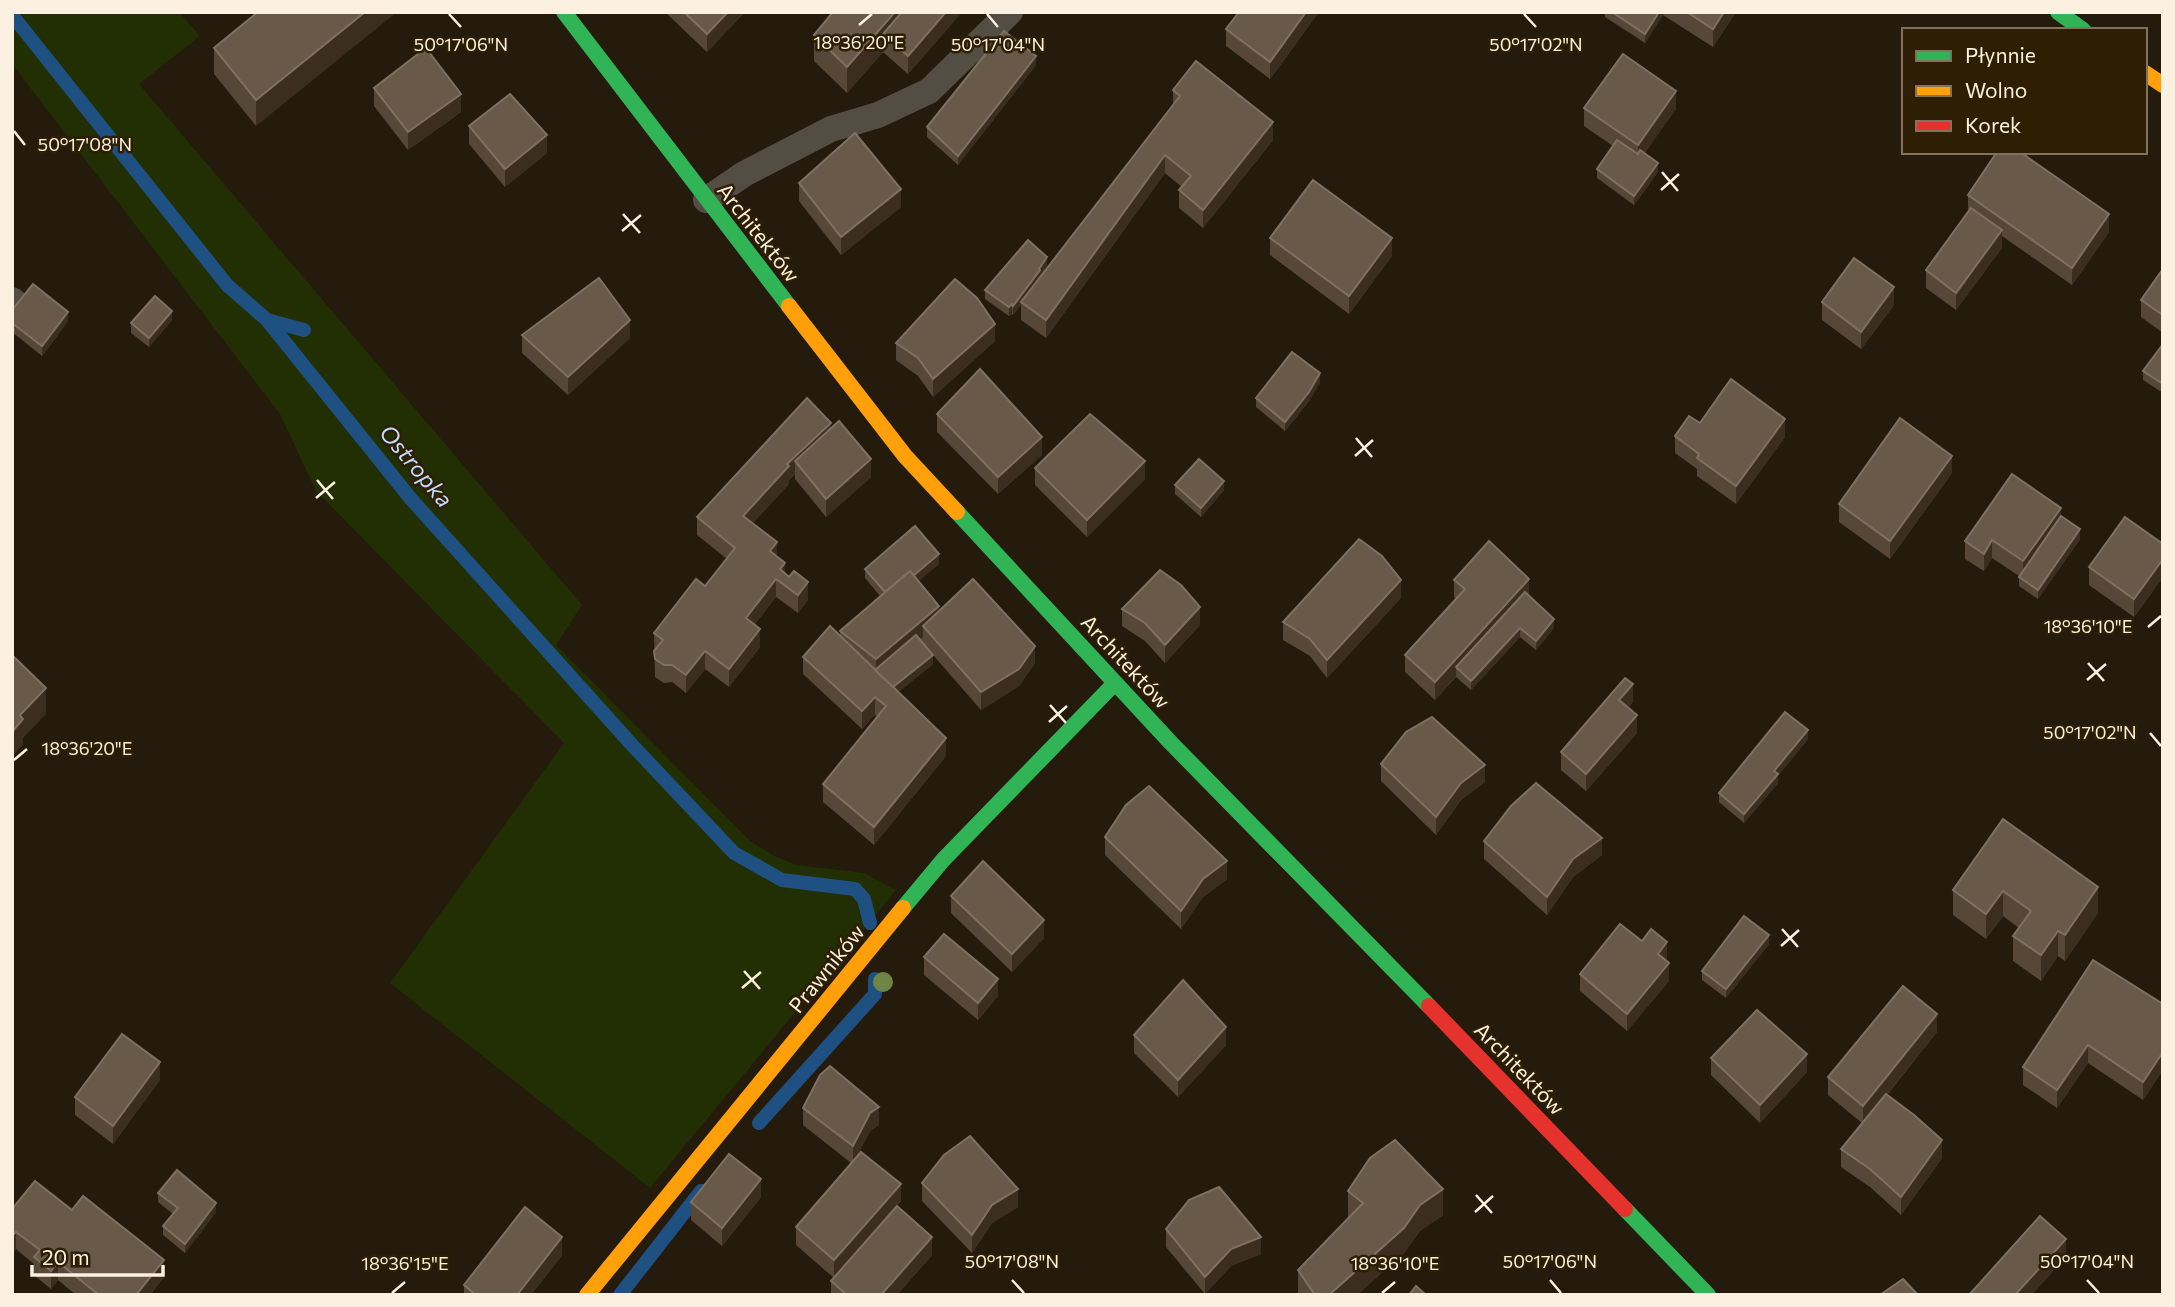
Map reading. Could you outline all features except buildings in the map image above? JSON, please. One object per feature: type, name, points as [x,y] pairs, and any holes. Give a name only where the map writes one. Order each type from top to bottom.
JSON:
[{"type":"street","name":"Architektów","points":[[564,12],[905,456],[1115,683],[1709,1295]]},
{"type":"street","points":[[2058,12],[2080,28]]},
{"type":"street","points":[[2147,74],[2163,85]]},
{"type":"street","name":"Prawników","points":[[587,1295],[943,860],[1115,683]]},
{"type":"lane","points":[[706,200],[744,174],[831,129],[877,115],[929,91],[1010,12]]},
{"type":"green space","points":[[12,12],[179,12],[200,36],[139,84],[582,605],[556,645],[749,840],[774,856],[797,865],[864,873],[896,890],[650,1188],[390,983],[564,743],[316,491],[280,414],[12,64]]},
{"type":"waterway","name":"Ostropka","points":[[12,15],[227,285],[267,320],[411,499],[633,746],[734,853],[782,880],[855,889],[864,899],[870,923]]},
{"type":"waterway","points":[[267,320],[304,330]]},
{"type":"waterway","points":[[759,1123],[875,994],[875,979]]},
{"type":"waterway","points":[[620,1295],[701,1191]]},
{"type":"traffic: fast","points":[[564,12],[789,306]]},
{"type":"traffic: fast","points":[[2058,12],[2080,28]]},
{"type":"traffic: fast","points":[[957,512],[1171,743],[1429,1006]]},
{"type":"traffic: fast","points":[[903,908],[943,860],[1115,683]]},
{"type":"traffic: fast","points":[[1625,1209],[1708,1295]]},
{"type":"traffic: slow","points":[[2147,74],[2163,85]]},
{"type":"traffic: slow","points":[[789,306],[905,456],[957,512]]},
{"type":"traffic: slow","points":[[587,1295],[903,908]]},
{"type":"traffic: jam","points":[[1429,1006],[1625,1209]]}]
